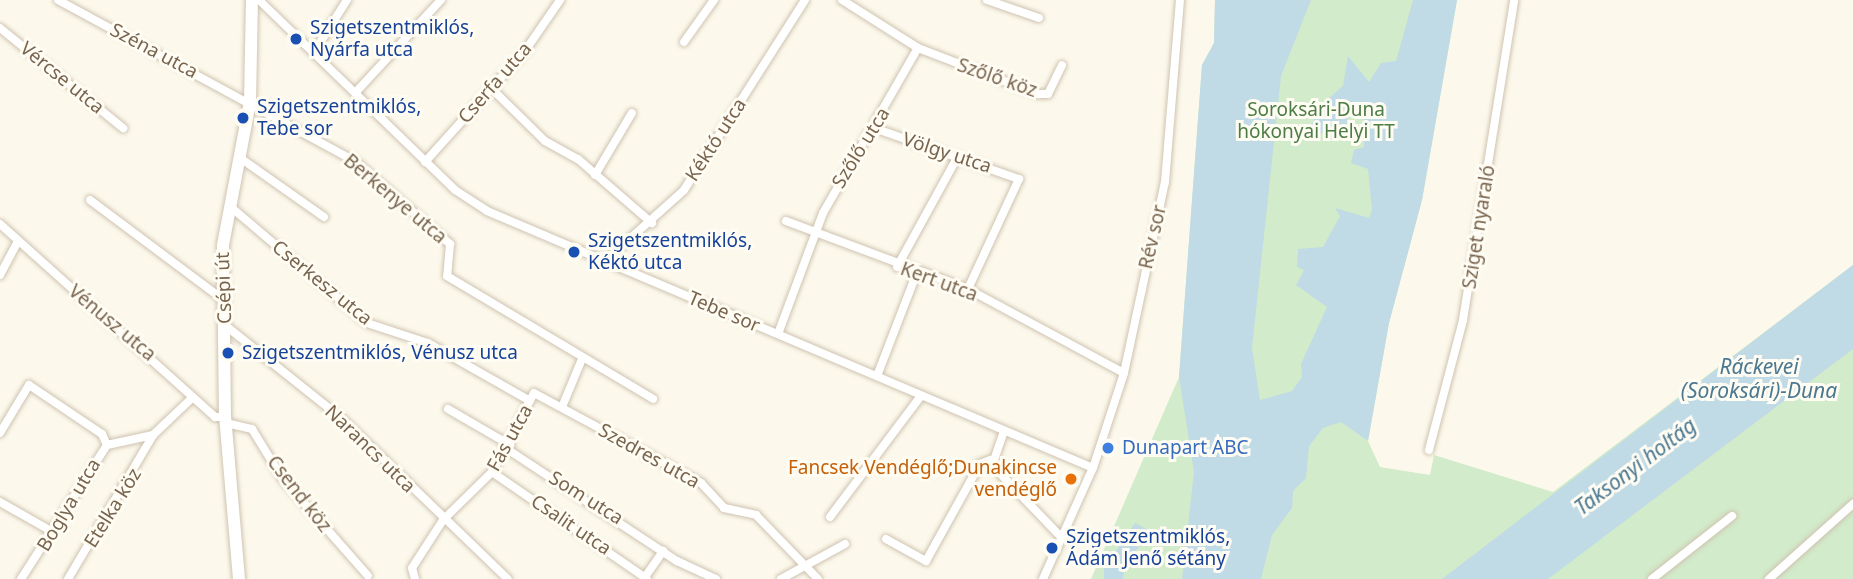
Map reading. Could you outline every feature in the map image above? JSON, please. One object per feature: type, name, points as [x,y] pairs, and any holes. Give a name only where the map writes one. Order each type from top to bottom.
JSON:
[{"type":"street","name":"Széna utca","points":[[58,0],[250,102]]},
{"type":"street","name":"Csépi út","points":[[240,578],[226,420],[223,245],[243,160],[250,102],[253,0]]},
{"type":"street","name":"Tebe sor","points":[[259,0],[425,162],[487,211],[1093,468]]},
{"type":"street","points":[[314,52],[347,0]]},
{"type":"street","points":[[356,92],[441,0]]},
{"type":"street","name":"Cserfa utca","points":[[425,162],[491,88],[560,0]]},
{"type":"street","points":[[684,42],[714,0]]},
{"type":"street","name":"Kéktó utca","points":[[605,261],[652,223],[695,174],[805,0]]},
{"type":"street","points":[[842,0],[918,48]]},
{"type":"street","points":[[987,0],[1039,19]]},
{"type":"street","name":"Rév sor","points":[[1043,579],[1060,536],[1093,468],[1124,373],[1165,182],[1180,0]]},
{"type":"street","name":"Sziget nyaraló","points":[[1429,450],[1463,320],[1514,0]]},
{"type":"street","name":"Vércse utca","points":[[0,29],[123,128]]},
{"type":"street","name":"Szőlő köz","points":[[918,48],[1044,95],[1062,65]]},
{"type":"street","name":"Szőlő utca","points":[[778,334],[815,232],[918,48]]},
{"type":"street","points":[[491,88],[545,141],[596,175],[652,223]]},
{"type":"street","name":"Berkenye utca","points":[[250,102],[356,162],[450,244],[447,276],[653,399]]},
{"type":"street","points":[[596,175],[632,113]]},
{"type":"street","name":"Völgy utca","points":[[874,128],[1019,179],[968,289]]},
{"type":"street","points":[[897,267],[957,158]]},
{"type":"street","points":[[243,160],[324,217]]},
{"type":"street","points":[[90,200],[225,301]]},
{"type":"street","name":"Cserkesz utca","points":[[232,208],[367,323],[428,343],[532,397]]},
{"type":"street","name":"Kert utca","points":[[786,221],[916,275],[968,289],[1124,373]]},
{"type":"street","name":"Vénusz utca","points":[[0,224],[193,397],[226,420]]},
{"type":"street","points":[[0,275],[18,241]]},
{"type":"street","points":[[877,376],[916,275]]},
{"type":"street","name":"Narancs utca","points":[[226,326],[340,417],[443,520],[508,579]]},
{"type":"street","points":[[562,407],[582,359]]},
{"type":"street","points":[[0,433],[29,385],[102,434],[107,445]]},
{"type":"street","points":[[830,517],[921,396]]},
{"type":"street","points":[[153,435],[193,397]]},
{"type":"street","name":"Szedres utca","points":[[532,397],[562,407],[701,483],[724,509],[756,515],[818,579]]},
{"type":"street","name":"Fás utca","points":[[415,579],[412,568],[443,520],[492,472],[509,447],[532,397]]},
{"type":"street","name":"Som utca","points":[[448,409],[663,551],[716,579]]},
{"type":"street","name":"Csend köz","points":[[226,420],[252,429],[282,478],[368,576]]},
{"type":"street","points":[[886,539],[926,561],[980,464],[990,460],[1004,431]]},
{"type":"street","name":"Boglya utca","points":[[21,579],[107,445],[153,435]]},
{"type":"street","name":"Etelka köz","points":[[68,579],[153,435]]},
{"type":"street","points":[[990,460],[1060,536]]},
{"type":"street","name":"Csalit utca","points":[[492,472],[646,578]]},
{"type":"street","points":[[0,502],[51,531]]},
{"type":"street","points":[[1769,579],[1853,504]]},
{"type":"street","points":[[1651,579],[1732,516]]},
{"type":"street","points":[[781,579],[845,544]]},
{"type":"street","points":[[646,578],[663,551]]},
{"type":"green space","name":"Soroksári-Duna hókonyai Helyi TT","points":[[1215,0],[1457,0],[1422,200],[1389,323],[1368,441],[1380,467],[1430,475],[1434,455],[1553,492],[1853,265],[1853,579],[1091,579],[1179,377],[1202,65],[1214,43]]},
{"type":"water","points":[[1215,0],[1311,0],[1281,76],[1252,348],[1260,400],[1292,391],[1302,377],[1301,364],[1327,307],[1296,285],[1304,270],[1297,267],[1298,249],[1323,247],[1340,216],[1335,208],[1369,218],[1372,210],[1368,169],[1351,163],[1354,150],[1364,147],[1364,120],[1348,114],[1346,130],[1324,131],[1313,142],[1307,134],[1322,104],[1343,86],[1348,56],[1369,82],[1381,63],[1396,61],[1413,0],[1457,0],[1422,200],[1389,323],[1368,441],[1341,422],[1323,428],[1309,446],[1306,478],[1293,491],[1292,508],[1272,535],[1261,579],[1182,579],[1194,472],[1179,377],[1202,65],[1214,43]]},
{"type":"water","name":"Ráckevei (Soroksári)-Duna","points":[[1853,265],[1853,349],[1548,579],[1442,579]]},
{"type":"water","points":[[1135,523],[1152,532],[1124,564],[1123,579],[1104,579],[1104,569]]},
{"type":"place","name":"Szigetszentmiklós, Nyárfa utca","points":[[296,39]]},
{"type":"place","name":"Szigetszentmiklós, Tebe sor","points":[[243,118]]},
{"type":"place","name":"Szigetszentmiklós, Kéktó utca","points":[[574,252]]},
{"type":"place","name":"Szigetszentmiklós, Vénusz utca","points":[[228,353]]},
{"type":"place","name":"Dunapart ABC","points":[[1108,448]]},
{"type":"place","name":"Fancsek Vendéglő;Dunakincse vendéglő","points":[[1071,479]]},
{"type":"place","name":"Szigetszentmiklós, Ádám Jenő sétány","points":[[1052,548]]},
{"type":"water label","name":"Taksonyi holtág","points":[[1635,466]]}]
